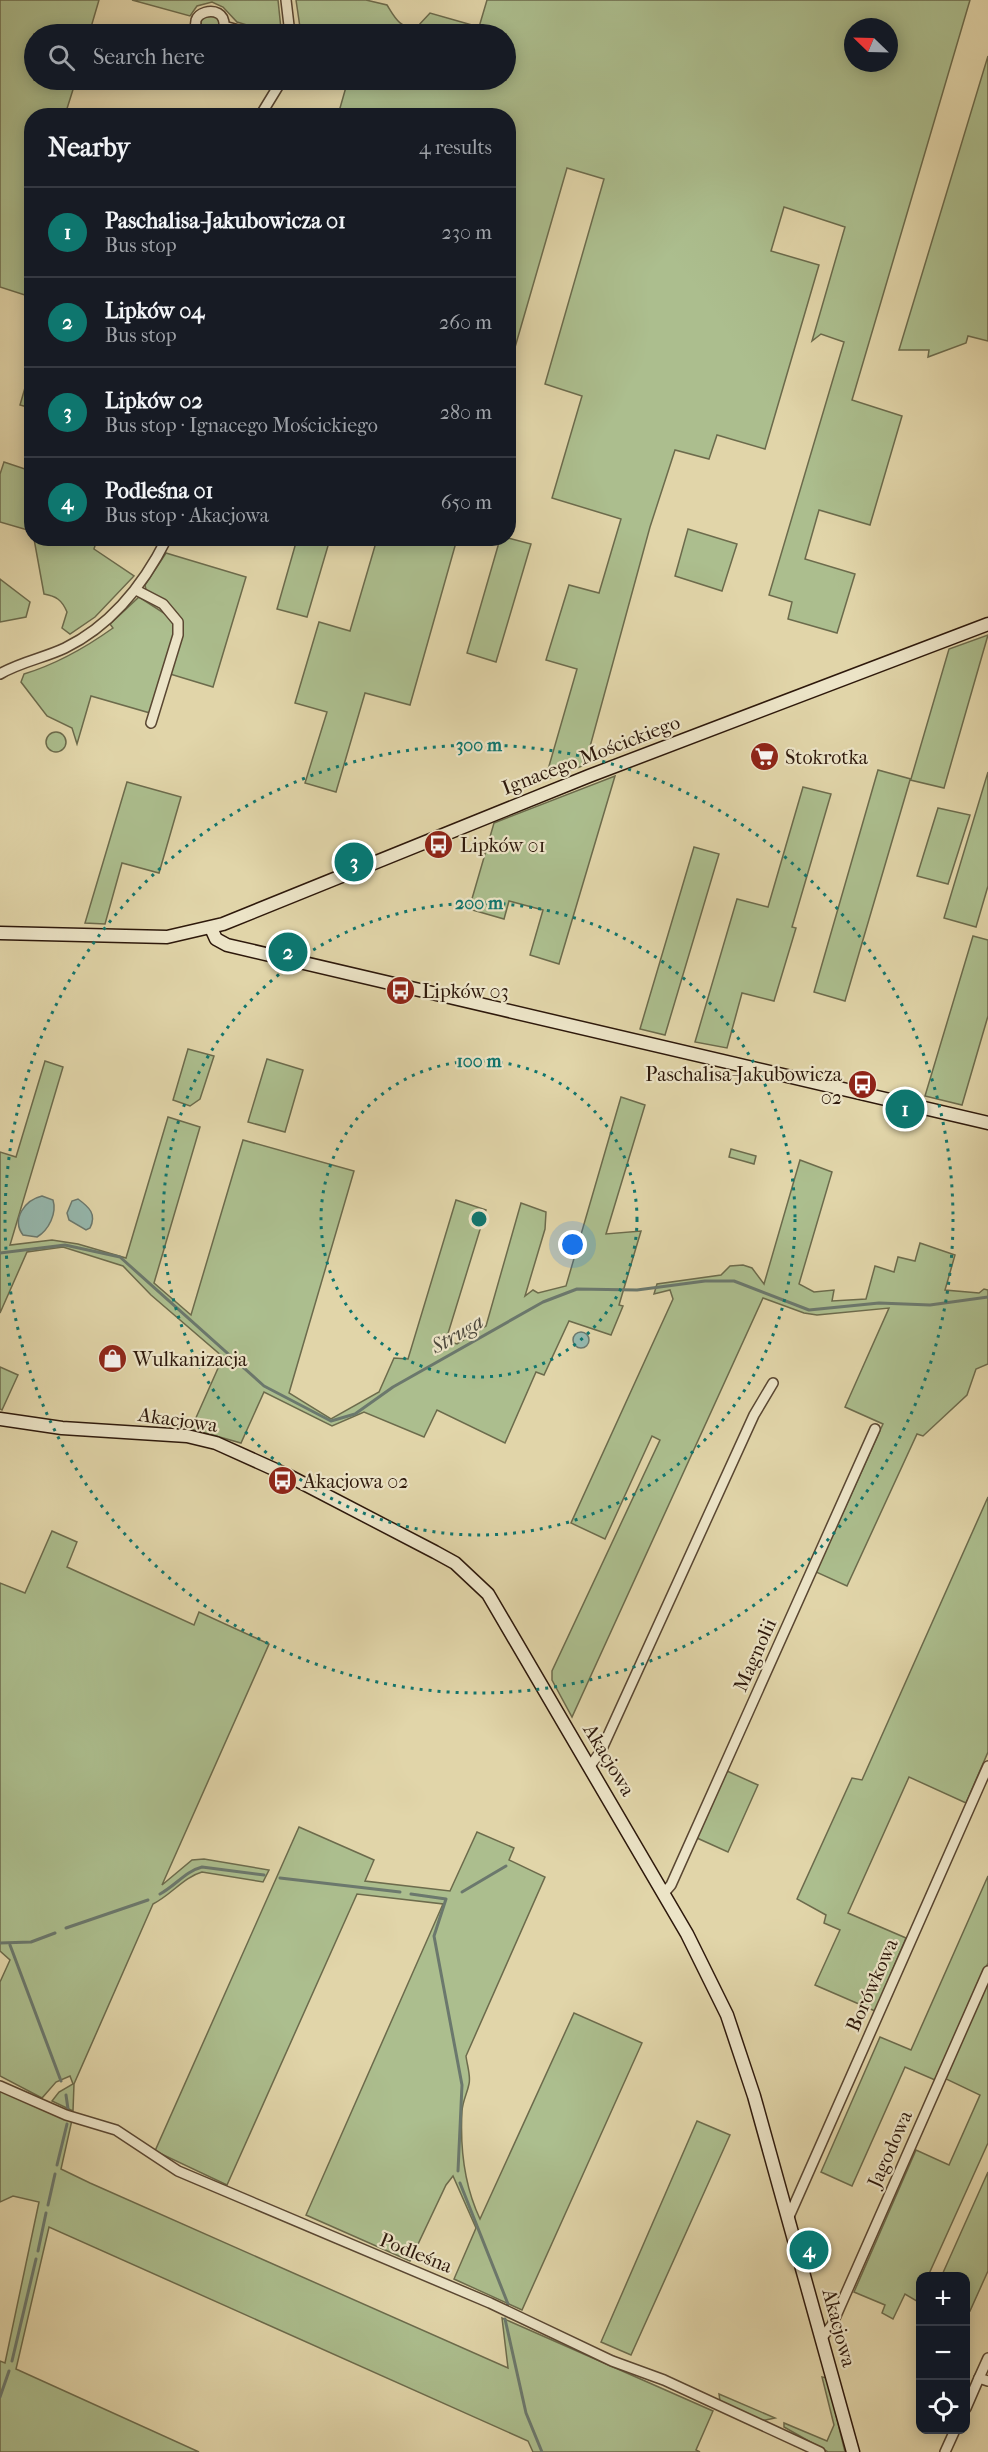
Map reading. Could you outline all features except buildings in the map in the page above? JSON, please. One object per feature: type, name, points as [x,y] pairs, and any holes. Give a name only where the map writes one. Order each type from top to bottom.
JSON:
[{"type":"street","points":[[286,0],[289,24]]},
{"type":"street","points":[[197,24],[199,13],[214,8],[222,13],[224,24]]},
{"type":"street","points":[[265,108],[276,90]]},
{"type":"street","points":[[0,674],[53,654],[86,637],[121,607],[136,590],[162,546]]},
{"type":"street","points":[[136,590],[163,604],[178,622],[178,635],[151,723]]},
{"type":"street","name":"Ignacego Mościckiego","points":[[0,933],[167,937],[211,928],[589,776],[988,624]]},
{"type":"street","points":[[211,928],[216,939],[227,945],[988,1123]]},
{"type":"street","points":[[590,1766],[601,1751],[754,1415],[772,1383]]},
{"type":"street","name":"Akacjowa","points":[[0,1419],[62,1428],[186,1436],[216,1443],[287,1475],[455,1563],[480,1584],[495,1604],[664,1893],[727,2015],[754,2096],[853,2452]]},
{"type":"street","name":"Magnolii","points":[[664,1893],[671,1885],[875,1429]]},
{"type":"street","name":"Borówkowa","points":[[788,2219],[988,1766]]},
{"type":"street","name":"Jagodowa","points":[[821,2339],[832,2325],[988,1971]]},
{"type":"street","name":"Podleśna","points":[[0,2086],[66,2115],[101,2124],[134,2141],[178,2171],[490,2303],[612,2361],[664,2380],[820,2452]]},
{"type":"street","points":[[970,2402],[984,2380],[988,2358]]},
{"type":"street","points":[[945,2452],[954,2434]]},
{"type":"green space","points":[[0,0],[99,0],[92,24],[24,24],[24,90],[73,90],[67,108],[24,108],[24,295],[0,287]]},
{"type":"green space","points":[[132,0],[278,0],[280,24],[237,22],[223,7],[212,2],[197,6],[190,16]]},
{"type":"green space","points":[[296,0],[366,0],[387,5],[402,24],[300,24]]},
{"type":"green space","points":[[487,0],[970,0],[852,400],[902,416],[870,525],[819,510],[805,559],[855,574],[837,633],[788,619],[792,602],[769,595],[844,342],[821,334],[812,341],[845,227],[784,207],[771,251],[819,265],[765,449],[717,435],[709,459],[675,450],[650,527],[585,765],[545,780],[577,669],[546,660],[569,585],[599,593],[621,519],[552,498],[582,396],[545,384],[604,179],[567,168],[516,344],[516,108],[340,108],[345,90],[516,90],[516,24],[480,24]]},
{"type":"green space","points":[[430,13],[468,24],[420,24]]},
{"type":"green space","points":[[206,15],[214,15],[219,24],[201,24]]},
{"type":"green space","points":[[988,56],[988,341],[968,336],[966,343],[928,357],[929,350],[899,350]]},
{"type":"green space","points":[[24,391],[24,406],[20,405]]},
{"type":"green space","points":[[4,462],[24,469],[24,529],[0,522],[0,474]]},
{"type":"green space","points":[[688,529],[737,544],[722,591],[675,576]]},
{"type":"green space","points":[[516,540],[531,544],[496,662],[467,653],[498,546],[516,546]]},
{"type":"green space","points":[[35,546],[95,546],[94,549],[134,576],[95,617],[70,634],[62,628],[67,612],[63,604],[55,597],[44,594]]},
{"type":"green space","points":[[295,546],[328,546],[307,617],[277,609]]},
{"type":"green space","points":[[375,546],[455,546],[410,705],[365,693],[336,792],[305,783],[327,712],[295,703],[319,622],[350,631]]},
{"type":"green space","points":[[166,553],[246,577],[213,687],[170,674],[182,625],[177,613],[168,604],[146,590],[145,585]]},
{"type":"green space","points":[[0,579],[30,602],[26,617],[0,622]]},
{"type":"green space","points":[[139,597],[170,617],[175,629],[150,713],[91,696],[77,744],[72,728],[47,716],[21,682],[24,674],[81,649],[113,628],[110,624]]},
{"type":"green space","points":[[988,635],[944,788],[910,780],[845,1001],[814,992],[878,770],[911,779],[949,649]]},
{"type":"green space","points":[[56,732],[63,735],[66,742],[63,749],[56,752],[49,749],[46,742],[49,735]]},
{"type":"green space","points":[[988,772],[988,886],[976,927],[944,918]]},
{"type":"green space","points":[[615,776],[559,964],[530,955],[543,910],[509,901],[504,919],[469,909],[494,823]]},
{"type":"green space","points":[[127,782],[181,797],[159,873],[122,863],[105,924],[85,923]]},
{"type":"green space","points":[[803,787],[831,794],[792,927],[796,928],[774,1001],[742,993],[727,1048],[695,1042],[737,899],[768,907]]},
{"type":"green space","points":[[938,808],[970,815],[948,884],[917,876]]},
{"type":"green space","points":[[694,847],[719,854],[665,1035],[640,1029]]},
{"type":"green space","points":[[973,936],[988,940],[988,1016],[962,1105],[925,1096]]},
{"type":"green space","points":[[188,1049],[214,1056],[200,1099],[190,1106],[173,1100]]},
{"type":"green space","points":[[267,1059],[303,1070],[285,1132],[248,1122]]},
{"type":"green space","points":[[45,1061],[63,1067],[10,1245],[52,1240],[78,1244],[126,1258],[168,1117],[200,1127],[154,1283],[191,1315],[243,1140],[354,1171],[289,1393],[331,1419],[379,1392],[394,1358],[408,1359],[456,1200],[486,1210],[446,1340],[457,1344],[486,1326],[521,1203],[546,1212],[545,1229],[525,1296],[533,1290],[538,1293],[566,1286],[621,1097],[645,1105],[606,1234],[641,1231],[619,1305],[623,1306],[611,1335],[569,1321],[544,1375],[536,1372],[505,1443],[437,1410],[424,1437],[364,1412],[332,1426],[264,1392],[241,1443],[191,1429],[223,1357],[151,1295],[123,1266],[63,1247],[27,1252],[0,1313],[0,1152],[16,1157]]},
{"type":"green space","points":[[731,1149],[756,1156],[754,1164],[729,1157]]},
{"type":"green space","points":[[800,1160],[832,1172],[799,1284],[814,1292],[834,1290],[832,1301],[866,1299],[875,1266],[894,1272],[898,1257],[915,1261],[920,1243],[955,1255],[945,1290],[979,1293],[984,1289],[988,1290],[988,1364],[976,1369],[967,1395],[923,1436],[917,1434],[847,1586],[816,1572],[883,1424],[845,1407],[889,1308],[817,1315],[804,1313],[763,1298],[572,1717],[552,1680],[552,1671],[660,1440],[652,1436],[605,1539],[571,1523],[673,1299],[670,1290],[654,1294],[657,1284],[721,1275],[730,1266],[743,1265],[752,1268],[764,1284]]},
{"type":"green space","points":[[0,1367],[18,1375],[2,1410],[0,1409]]},
{"type":"green space","points":[[988,1497],[988,1752],[966,1803],[909,1777],[848,1913],[906,1938],[875,2011],[815,1985],[840,1930],[824,1923],[826,1915],[797,1899],[852,1778],[862,1780]]},
{"type":"green space","points":[[52,1531],[77,1542],[67,1567],[194,1625],[199,1612],[269,1644],[162,1885],[192,1860],[204,1859],[269,1870],[263,1882],[202,1872],[195,1874],[153,1904],[74,2084],[73,2111],[52,2101],[59,2092],[73,2084],[70,2076],[56,2082],[42,2098],[0,2076],[0,1982],[10,1960],[0,1951],[0,1583],[25,1593]]},
{"type":"green space","points":[[727,1771],[758,1785],[728,1852],[697,1838]]},
{"type":"green space","points":[[299,1827],[374,1860],[365,1881],[450,1891],[477,1832],[514,1848],[509,1860],[545,1877],[466,2056],[469,2081],[462,2111],[463,2152],[470,2193],[480,2219],[574,2013],[642,2043],[522,2310],[454,2279],[476,2228],[453,2176],[446,2185],[410,2261],[306,2215],[443,1904],[357,1894],[227,2185],[155,2151]]},
{"type":"green space","points":[[988,1876],[988,1963],[935,2080],[905,2067],[852,2186],[821,2172],[880,2037],[911,2050]]},
{"type":"green space","points":[[988,1979],[988,2143],[930,2272],[916,2272],[916,2301],[905,2294],[893,2319],[882,2313],[885,2305],[854,2292],[916,2150],[949,2165],[980,2095],[944,2078]]},
{"type":"green space","points":[[0,2090],[72,2120],[61,2169],[90,2183],[508,2368],[502,2318],[713,2411],[696,2450],[700,2452],[533,2452],[528,2441],[49,2227],[16,2369],[199,2452],[0,2452],[0,2361],[5,2363],[39,2202],[13,2196],[0,2202]]},
{"type":"green space","points":[[697,2121],[730,2135],[631,2355],[601,2342]]},
{"type":"green space","points":[[988,2172],[988,2271],[970,2311],[970,2272],[943,2272]]},
{"type":"green space","points":[[822,2377],[827,2378],[845,2452],[828,2452],[784,2427],[784,2423],[827,2441],[834,2425]]},
{"type":"green space","points":[[719,2394],[775,2418],[761,2421],[720,2401]]},
{"type":"water","points":[[42,1196],[53,1200],[54,1210],[51,1221],[37,1237],[23,1235],[19,1217],[25,1206]]},
{"type":"water","points":[[78,1199],[92,1215],[90,1228],[86,1230],[69,1220],[67,1213],[72,1201]]},
{"type":"water","points":[[578,1332],[584,1332],[589,1340],[587,1346],[578,1348],[573,1343],[573,1337]]},
{"type":"waterway","name":"Struga","points":[[0,1253],[65,1245],[120,1257],[264,1386],[331,1421],[355,1414],[393,1387],[543,1302],[577,1289],[637,1290],[705,1281],[734,1281],[809,1310],[879,1303],[930,1305],[988,1297]]},
{"type":"waterway","points":[[462,1892],[506,1866]]},
{"type":"waterway","points":[[160,1894],[202,1867],[264,1875]]},
{"type":"waterway","points":[[280,1878],[400,1892]]},
{"type":"waterway","points":[[411,1894],[446,1899],[434,1936],[462,2085],[458,2171]]},
{"type":"waterway","points":[[66,1928],[148,1900]]},
{"type":"waterway","points":[[0,1943],[31,1942],[55,1933]]},
{"type":"waterway","points":[[10,1945],[61,2081]]},
{"type":"waterway","points":[[66,2095],[68,2109]]},
{"type":"waterway","points":[[57,2165],[67,2124]]},
{"type":"waterway","points":[[48,2205],[55,2174]]},
{"type":"waterway","points":[[460,2183],[508,2304]]},
{"type":"waterway","points":[[38,2251],[46,2213]]},
{"type":"waterway","points":[[12,2361],[36,2259]]},
{"type":"waterway","points":[[505,2319],[526,2413],[542,2452]]},
{"type":"waterway","points":[[0,2397],[9,2371]]},
{"type":"place","name":"Stokrotka","points":[[764,757]]},
{"type":"place","name":"Lipków 01","points":[[439,845]]},
{"type":"place","name":"Lipków 02","points":[[354,862]]},
{"type":"place","name":"Lipków 04","points":[[288,952]]},
{"type":"place","name":"Lipków 03","points":[[401,991]]},
{"type":"place","name":"Paschalisa-Jakubowicza 02","points":[[863,1085]]},
{"type":"place","name":"Paschalisa-Jakubowicza 01","points":[[905,1109]]},
{"type":"place","name":"Wulkanizacja","points":[[112,1359]]},
{"type":"place","name":"Akacjowa 02","points":[[282,1481]]},
{"type":"place","name":"Podleśna 01","points":[[809,2250]]}]
